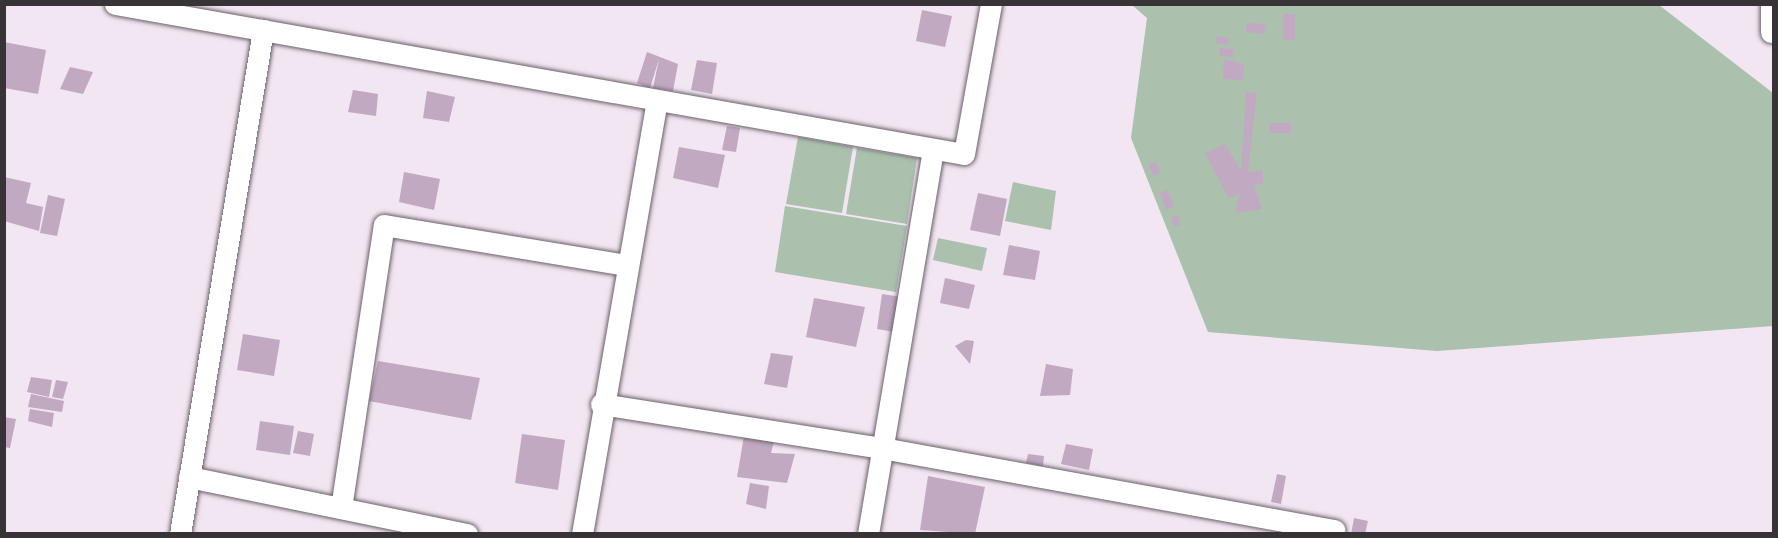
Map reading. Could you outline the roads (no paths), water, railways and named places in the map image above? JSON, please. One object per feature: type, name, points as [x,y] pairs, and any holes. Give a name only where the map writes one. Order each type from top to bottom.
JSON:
[{"type":"street","points":[[115,4],[143,7],[964,154],[991,4]]},
{"type":"street","points":[[1771,4],[1771,32]]},
{"type":"street","points":[[180,534],[263,30]]},
{"type":"street","points":[[582,534],[601,404],[657,100]]},
{"type":"street","points":[[868,534],[933,149]]},
{"type":"street","points":[[341,508],[384,225],[626,265]]},
{"type":"street","points":[[601,404],[882,448],[1335,530]]},
{"type":"street","points":[[189,477],[467,534]]}]
